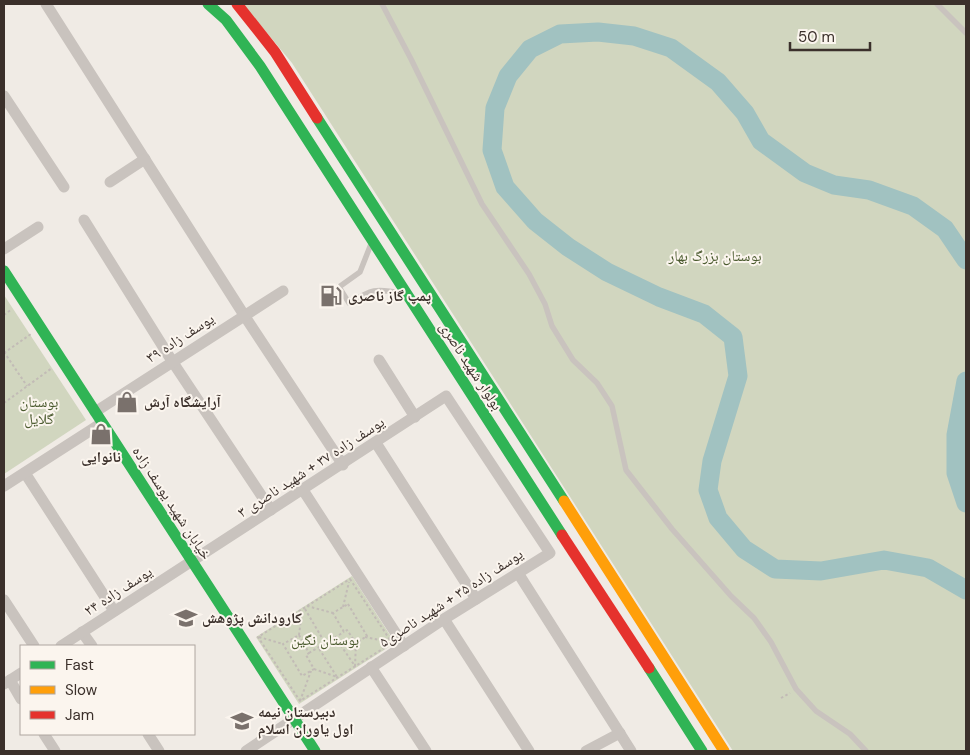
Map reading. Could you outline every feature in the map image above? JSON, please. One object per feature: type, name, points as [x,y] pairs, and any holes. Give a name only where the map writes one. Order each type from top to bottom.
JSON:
[{"type":"main road","name":"بولوار شهید ناصری","points":[[208,4],[226,20],[260,66],[702,751]]},
{"type":"main road","name":"بولوار شهید ناصری","points":[[237,4],[275,52],[724,751]]},
{"type":"main road","name":"خیابان شهید یوسف زاده","points":[[4,271],[315,751]]},
{"type":"main road","points":[[477,404],[494,392]]},
{"type":"street","points":[[46,4],[244,315],[343,465]]},
{"type":"street","points":[[4,96],[64,187]]},
{"type":"street","points":[[110,182],[145,159]]},
{"type":"street","points":[[84,220],[172,361],[271,510]]},
{"type":"street","points":[[4,250],[38,227]]},
{"type":"street","name":"یوسف زاده ۳۹","points":[[95,412],[283,291]]},
{"type":"street","points":[[379,360],[415,418]]},
{"type":"street","name":"یوسف زاده ۳۷ + شهید ناصری ۳","points":[[191,560],[343,465],[446,396],[550,553]]},
{"type":"street","points":[[4,486],[102,423]]},
{"type":"street","points":[[376,443],[476,599]]},
{"type":"street","points":[[25,473],[114,611]]},
{"type":"street","points":[[303,490],[404,646]]},
{"type":"street","name":"یوسف زاده ۳۵ + شهید ناصری۵","points":[[246,751],[292,715],[550,553]]},
{"type":"street","name":"یوسف زاده ۲۴","points":[[62,645],[191,560]]},
{"type":"street","points":[[518,573],[631,751]]},
{"type":"street","points":[[4,600],[33,645]]},
{"type":"street","points":[[444,619],[530,751]]},
{"type":"street","points":[[82,632],[91,645]]},
{"type":"street","points":[[371,667],[426,751]]},
{"type":"street","points":[[20,674],[7,682],[20,698]]},
{"type":"street","points":[[586,751],[620,733]]},
{"type":"street","points":[[45,735],[55,751]]},
{"type":"street","points":[[149,735],[159,751]]},
{"type":"lane","points":[[382,4],[412,59],[482,204],[529,274],[545,304],[552,326],[573,360],[597,383],[612,406],[626,470],[672,529],[731,596],[754,618],[771,642],[796,689],[816,711],[850,734],[866,751]]},
{"type":"lane","points":[[937,4],[966,32]]},
{"type":"lane","points":[[372,240],[360,272],[339,287],[349,303],[369,291],[383,290],[407,294]]},
{"type":"path","points":[[27,386],[4,352],[31,334]]},
{"type":"path","points":[[4,403],[62,360]]},
{"type":"path","points":[[350,579],[392,643]]},
{"type":"path","points":[[343,607],[350,579]]},
{"type":"path","points":[[258,637],[350,579]]},
{"type":"path","points":[[304,608],[333,613],[348,604],[367,636],[365,637]]},
{"type":"path","points":[[304,608],[299,635],[309,653]]},
{"type":"path","points":[[304,608],[325,643]]},
{"type":"path","points":[[333,613],[344,632]]},
{"type":"path","points":[[292,715],[313,670],[306,655],[348,630],[356,643],[354,666]]},
{"type":"path","points":[[283,644],[299,635]]},
{"type":"path","points":[[258,637],[300,701]]},
{"type":"path","points":[[258,637],[283,644],[302,676],[313,670],[337,677]]},
{"type":"path","points":[[335,637],[354,666]]},
{"type":"path","points":[[356,643],[365,637],[404,646]]},
{"type":"path","points":[[300,701],[392,643]]},
{"type":"path","points":[[318,648],[337,677]]},
{"type":"green space","name":"بوستان بزرگ بهار","points":[[243,4],[966,4],[966,751],[733,751],[292,63]]},
{"type":"green space","name":"بوستان گلایل","points":[[4,295],[86,420],[4,474]]},
{"type":"green space","name":"بوستان نگین","points":[[352,576],[395,643],[299,704],[256,637]]},
{"type":"waterway","points":[[966,260],[945,229],[913,206],[869,190],[834,185],[805,173],[761,141],[745,113],[718,82],[671,48],[634,36],[598,32],[560,34],[530,49],[508,76],[495,108],[492,150],[505,187],[535,221],[568,247],[607,272],[659,297],[704,314],[733,337],[738,376],[712,461],[708,490],[718,518],[744,549],[775,569],[821,571],[884,560],[928,568],[966,590]]},
{"type":"waterway","points":[[966,381],[956,435],[956,473],[966,503]]},
{"type":"traffic: fast","points":[[208,4],[226,20],[260,66],[562,535]]},
{"type":"traffic: fast","points":[[317,118],[564,501]]},
{"type":"traffic: fast","points":[[4,271],[315,751]]},
{"type":"traffic: fast","points":[[649,668],[702,751]]},
{"type":"traffic: slow","points":[[564,501],[724,751]]},
{"type":"traffic: jam","points":[[237,4],[275,52],[317,118]]},
{"type":"traffic: jam","points":[[562,535],[649,668]]},
{"type":"place","name":"پمپ گاز ناصری","points":[[331,296]]},
{"type":"place","name":"آرایشگاه آرش","points":[[127,402]]},
{"type":"place","name":"نانوایی","points":[[101,434]]},
{"type":"place","name":"کارودانش پژوهش","points":[[186,618]]},
{"type":"place","name":"دبیرستان نیمه اول یاوران اسلام","points":[[242,721]]}]
